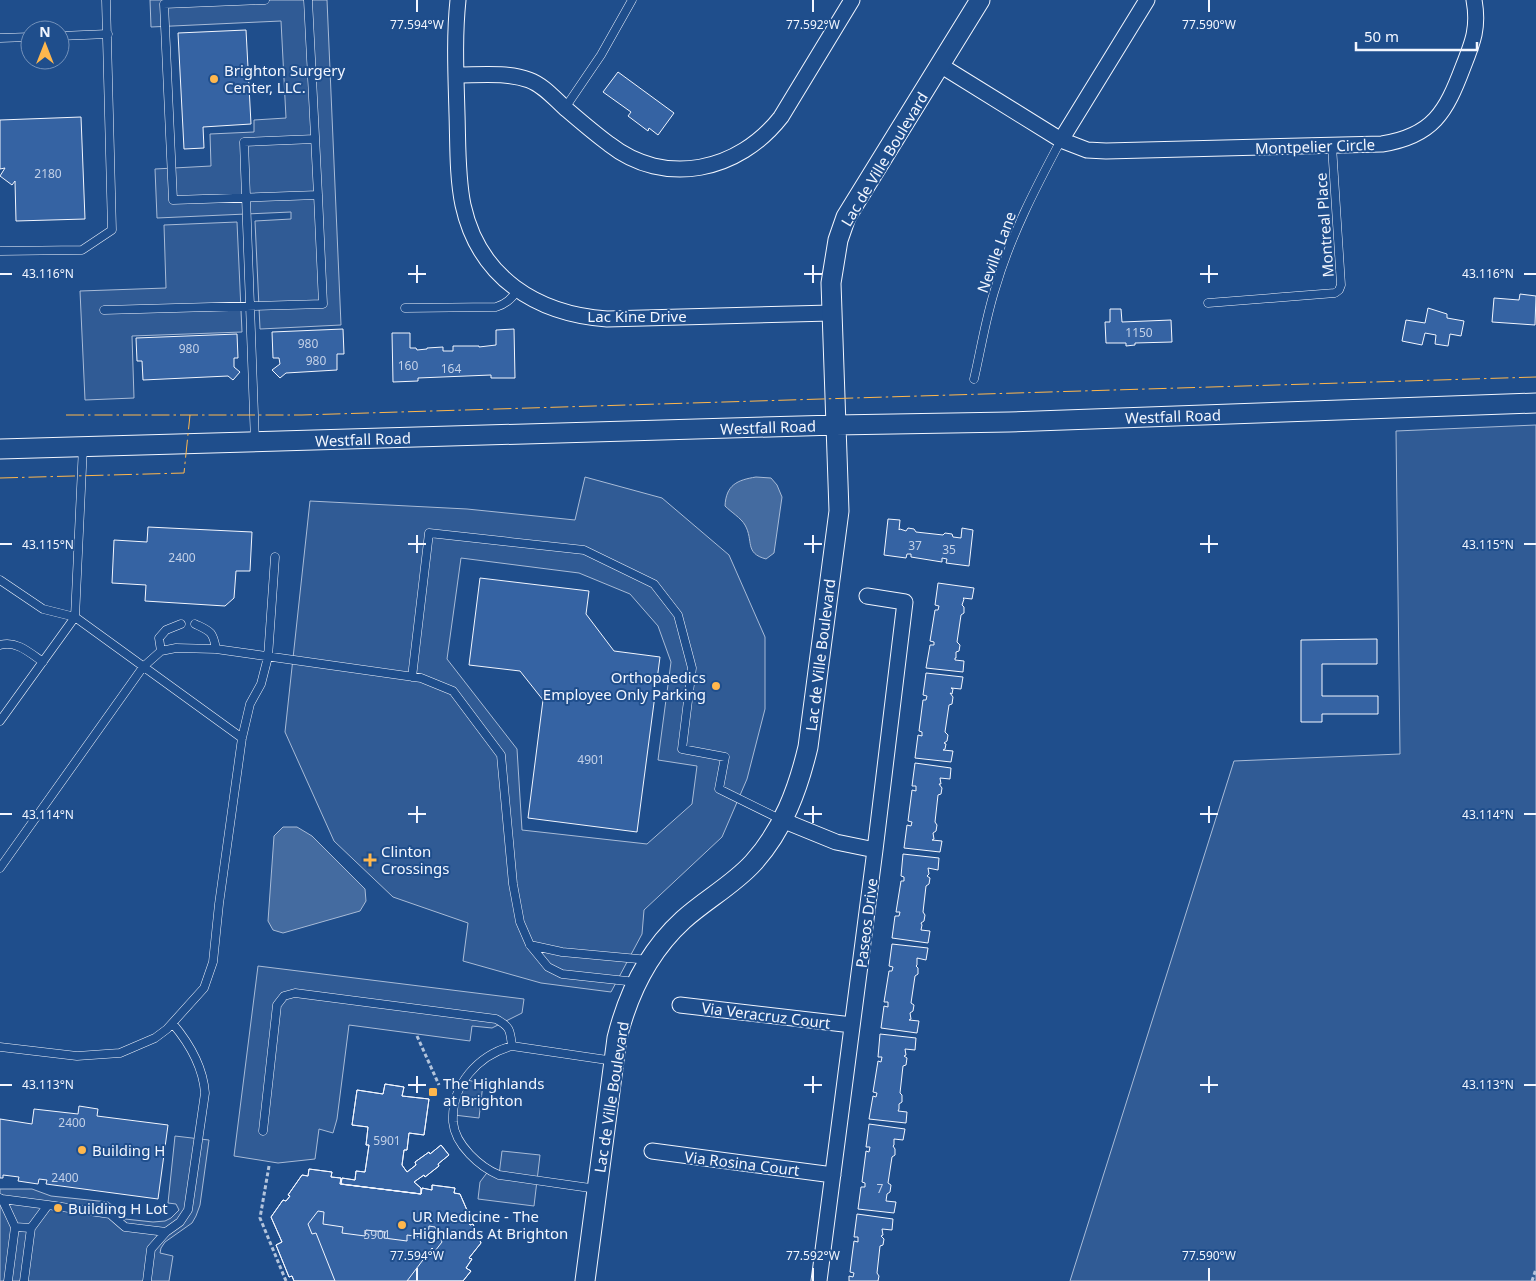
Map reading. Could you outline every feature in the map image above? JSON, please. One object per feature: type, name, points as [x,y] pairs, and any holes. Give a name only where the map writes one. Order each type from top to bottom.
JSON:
[{"type":"street","name":"Lac Kine Drive","points":[[458,0],[456,75],[458,163],[464,207],[480,247],[501,275],[518,290],[553,309],[598,318],[831,313]]},
{"type":"street","points":[[456,75],[503,75],[529,80],[548,92],[611,146],[632,158],[653,167],[679,170],[703,168],[730,159],[753,146],[770,131],[781,117],[852,0]]},
{"type":"street","name":"Lac de Ville Boulevard","points":[[585,1281],[614,1061],[623,1015],[636,982],[662,942],[682,921],[739,876],[766,847],[782,820],[801,775],[808,747],[839,511],[831,313],[831,283],[838,240],[846,217],[980,0]]},
{"type":"street","points":[[1061,140],[1147,0]]},
{"type":"street","name":"Montpelier Circle","points":[[940,65],[1061,140],[1087,150],[1382,144],[1396,142],[1418,133],[1439,117],[1453,93],[1475,36],[1477,15],[1474,0]]},
{"type":"street","name":"Westfall Road","points":[[0,449],[836,425],[1009,422],[1536,403]]},
{"type":"street","name":"Paseos Drive","points":[[819,1281],[905,602],[867,596]]},
{"type":"street","points":[[782,820],[836,842],[875,850]]},
{"type":"street","name":"Via Veracruz Court","points":[[680,1005],[852,1025]]},
{"type":"street","name":"Via Rosina Court","points":[[652,1151],[833,1175]]},
{"type":"lane","points":[[0,252],[82,250],[112,230],[106,0]]},
{"type":"lane","points":[[265,0],[164,4],[173,200],[318,195]]},
{"type":"lane","points":[[104,310],[323,304],[308,0]]},
{"type":"lane","points":[[565,108],[601,55],[632,0]]},
{"type":"lane","points":[[70,36],[108,34]]},
{"type":"lane","points":[[0,38],[20,37]]},
{"type":"lane","points":[[255,442],[244,142],[316,139]]},
{"type":"lane","name":"Neville Lane","points":[[974,379],[995,287],[1038,184],[1061,140]]},
{"type":"lane","name":"Montreal Place","points":[[1208,303],[1335,293],[1339,290],[1342,285],[1332,146]]},
{"type":"lane","points":[[405,308],[496,307],[503,305],[511,299],[518,290]]},
{"type":"lane","points":[[0,721],[75,617],[83,446]]},
{"type":"lane","points":[[412,677],[429,533],[584,550],[654,584],[678,615],[692,668],[682,749],[725,756],[719,789],[782,820]]},
{"type":"lane","points":[[0,1047],[77,1056],[120,1053],[155,1038],[172,1024],[204,988],[213,962],[242,738],[250,704],[261,684],[268,657],[275,556]]},
{"type":"lane","points":[[0,580],[43,609],[75,617],[242,738]]},
{"type":"lane","points":[[161,651],[159,638],[166,630],[181,624]]},
{"type":"lane","points":[[194,624],[208,630],[214,636],[216,649]]},
{"type":"lane","points":[[0,645],[16,645],[43,662]]},
{"type":"lane","points":[[0,868],[143,667],[161,651],[176,648],[216,649],[421,678],[453,691],[501,755],[514,884],[520,922],[530,946],[548,966],[562,974],[636,982]]},
{"type":"lane","points":[[530,946],[562,952],[649,960]]},
{"type":"lane","points":[[263,1131],[278,1006],[284,996],[295,993],[496,1020],[510,1030],[512,1046]]},
{"type":"lane","points":[[147,1281],[151,1249],[166,1232],[180,1222],[188,1210],[205,1093],[204,1079],[199,1067],[184,1038],[172,1024]]},
{"type":"lane","points":[[597,1189],[499,1175],[477,1162],[461,1144],[453,1123],[455,1102],[464,1079],[480,1062],[498,1050],[512,1046],[614,1061]]},
{"type":"lane","points":[[1,1198],[110,1214],[125,1227],[166,1232]]},
{"type":"lane","points":[[1,1198],[15,1226],[8,1281]]},
{"type":"lane","points":[[24,1281],[31,1228],[48,1205]]},
{"type":"lane","points":[[15,1226],[31,1228]]},
{"type":"path","points":[[417,1036],[439,1085]]},
{"type":"path","points":[[269,1166],[260,1218],[286,1281]]},
{"type":"path","points":[[1532,1281],[1536,1269]]},
{"type":"shaded area","points":[[150,0],[327,0],[341,325],[260,329],[255,221],[291,219],[291,212],[157,218],[155,169],[211,166],[210,134],[254,132],[254,120],[286,118],[281,21],[151,27]]},
{"type":"shaded area","points":[[237,222],[242,332],[132,336],[134,398],[85,400],[80,291],[166,288],[164,225]]},
{"type":"shaded area","points":[[1536,425],[1536,1281],[1070,1281],[1234,761],[1400,754],[1396,431]]},
{"type":"shaded area","points":[[585,477],[662,498],[729,555],[765,637],[765,709],[747,779],[722,837],[644,910],[642,934],[611,992],[541,983],[463,961],[468,923],[393,897],[334,841],[285,732],[310,501],[467,509],[575,520]],"holes":[[[461,558],[579,573],[630,594],[658,626],[671,662],[658,760],[697,766],[692,804],[647,844],[522,830],[517,749],[447,659]]]},
{"type":"shaded area","points":[[756,477],[771,478],[777,485],[782,497],[774,553],[766,559],[752,550],[745,525],[725,506],[730,488],[738,482]]},
{"type":"shaded area","points":[[283,827],[297,827],[312,836],[365,889],[366,901],[360,911],[283,933],[273,930],[268,921],[274,836]]},
{"type":"shaded area","points":[[258,966],[524,999],[522,1013],[492,1028],[472,1026],[470,1041],[349,1025],[337,1119],[333,1133],[319,1129],[315,1159],[278,1163],[234,1156]]},
{"type":"shaded area","points":[[464,1079],[483,1084],[479,1118],[454,1115]]},
{"type":"shaded area","name":"Building H Lot","points":[[175,1136],[209,1140],[200,1205],[196,1216],[192,1223],[165,1242],[161,1248],[160,1253],[173,1256],[169,1281],[0,1281],[0,1189],[32,1189],[51,1196],[108,1202],[125,1219],[153,1222],[165,1221],[179,1210],[176,1204],[168,1203]]},
{"type":"shaded area","points":[[502,1151],[540,1155],[534,1206],[478,1199],[480,1182],[489,1170],[499,1175]]},
{"type":"building","name":"Brighton Surgery Center, LLC.","points":[[246,30],[251,124],[203,127],[204,148],[184,149],[178,33]]},
{"type":"building","points":[[618,72],[674,113],[658,135],[649,128],[648,131],[628,116],[631,112],[603,92]]},
{"type":"building","points":[[81,117],[85,219],[16,221],[15,181],[12,185],[0,176],[5,168],[0,169],[0,120]]},
{"type":"building","points":[[1520,294],[1536,296],[1535,325],[1492,322],[1494,298],[1519,300]]},
{"type":"building","points":[[1428,308],[1447,314],[1447,318],[1464,321],[1461,336],[1450,334],[1448,346],[1435,344],[1436,335],[1425,333],[1422,345],[1402,341],[1406,320],[1425,323]]},
{"type":"building","points":[[1110,309],[1121,309],[1122,322],[1171,320],[1172,342],[1135,343],[1135,345],[1126,346],[1126,343],[1106,343],[1105,322],[1110,322]]},
{"type":"building","points":[[343,329],[344,354],[337,354],[337,370],[286,373],[280,378],[272,370],[280,364],[279,358],[273,358],[272,332]]},
{"type":"building","points":[[514,329],[515,378],[491,378],[491,375],[418,378],[418,381],[393,382],[392,333],[410,333],[410,348],[416,348],[417,350],[443,347],[443,351],[453,351],[453,346],[479,347],[496,345],[496,330]]},
{"type":"building","points":[[237,334],[238,358],[234,358],[234,367],[240,372],[233,380],[228,376],[143,380],[142,361],[137,361],[136,338]]},
{"type":"building","points":[[888,519],[900,520],[899,530],[906,531],[908,528],[914,529],[916,532],[943,535],[945,533],[961,538],[962,528],[973,530],[969,566],[946,563],[947,559],[942,558],[942,562],[911,557],[911,554],[907,554],[906,558],[884,555]]},
{"type":"building","points":[[148,527],[252,532],[250,571],[236,571],[234,598],[225,606],[145,601],[146,585],[112,583],[114,540],[147,542]]},
{"type":"building","points":[[480,578],[589,591],[586,614],[614,651],[660,657],[637,832],[528,818],[543,700],[520,671],[469,665]]},
{"type":"building","points":[[938,583],[974,588],[972,599],[963,598],[964,613],[961,615],[957,642],[960,645],[959,651],[956,652],[955,660],[964,661],[963,672],[926,668],[930,645],[934,645],[934,642],[930,641],[935,610],[938,610],[939,606],[935,605]]},
{"type":"building","points":[[1377,639],[1377,664],[1322,664],[1322,696],[1378,696],[1378,714],[1322,714],[1322,722],[1301,722],[1301,640]]},
{"type":"building","points":[[926,673],[963,677],[961,689],[951,688],[953,689],[952,694],[950,693],[953,697],[952,704],[949,705],[945,732],[948,735],[947,741],[944,743],[946,744],[945,749],[943,750],[953,751],[951,762],[915,758],[918,735],[922,736],[922,732],[919,731],[923,700],[926,700],[927,696],[923,695]]},
{"type":"building","points":[[915,763],[951,768],[950,779],[940,778],[941,784],[939,784],[942,788],[941,794],[938,795],[935,822],[937,825],[936,831],[933,833],[934,839],[932,840],[942,841],[940,852],[904,848],[907,825],[911,826],[912,822],[908,821],[912,790],[916,791],[916,786],[912,786]]},
{"type":"building","points":[[903,854],[939,858],[938,870],[928,868],[929,874],[927,876],[930,878],[929,884],[926,886],[923,912],[925,915],[924,921],[921,923],[921,930],[930,931],[928,943],[892,938],[895,916],[899,916],[900,912],[896,912],[901,881],[904,881],[904,877],[901,876]]},
{"type":"building","points":[[892,944],[928,948],[926,960],[917,958],[918,974],[915,976],[911,1003],[914,1005],[913,1011],[910,1013],[911,1019],[909,1020],[919,1021],[917,1033],[881,1028],[884,1006],[888,1007],[888,1002],[884,1002],[889,971],[892,971],[893,967],[889,966]]},
{"type":"building","points":[[880,1034],[916,1038],[915,1050],[905,1049],[906,1055],[904,1056],[907,1058],[906,1065],[903,1066],[900,1093],[902,1095],[902,1102],[899,1104],[898,1111],[907,1112],[906,1123],[869,1119],[873,1096],[876,1097],[877,1093],[873,1092],[878,1061],[881,1062],[882,1057],[878,1057]]},
{"type":"building","name":"UR Medicine - The Highlands At Brighton","points":[[385,1084],[404,1087],[402,1096],[429,1099],[424,1135],[409,1133],[407,1150],[404,1150],[402,1165],[407,1172],[416,1165],[415,1162],[429,1152],[430,1154],[441,1145],[449,1155],[425,1177],[424,1175],[414,1182],[421,1188],[421,1194],[341,1184],[342,1178],[355,1180],[356,1171],[365,1172],[369,1145],[366,1145],[368,1127],[352,1125],[357,1090],[383,1094]]},
{"type":"building","name":"UR Medicine - The Highlands At Brighton","points":[[385,1084],[404,1087],[402,1096],[429,1099],[424,1135],[409,1133],[407,1150],[404,1150],[402,1165],[407,1172],[416,1165],[415,1162],[429,1152],[430,1154],[441,1145],[449,1155],[425,1177],[424,1175],[414,1182],[421,1188],[421,1194],[341,1184],[342,1178],[355,1180],[356,1171],[365,1172],[369,1145],[366,1145],[368,1127],[352,1125],[357,1090],[383,1094]]},
{"type":"building","name":"Building H","points":[[79,1106],[98,1109],[97,1116],[168,1125],[158,1199],[46,1184],[47,1180],[39,1179],[38,1184],[18,1181],[19,1177],[3,1175],[3,1178],[0,1178],[0,1119],[32,1124],[34,1109],[78,1114]]},
{"type":"building","points":[[869,1124],[905,1129],[903,1140],[894,1139],[895,1155],[892,1157],[888,1183],[891,1185],[886,1201],[896,1202],[894,1213],[858,1209],[861,1187],[865,1187],[865,1183],[862,1182],[866,1151],[869,1152],[870,1147],[866,1147]]},
{"type":"building","name":"UR Medicine - The Highlands At Brighton","points":[[309,1169],[332,1172],[331,1177],[341,1178],[340,1184],[421,1194],[422,1188],[432,1190],[432,1185],[455,1188],[454,1193],[460,1194],[470,1217],[467,1219],[470,1225],[473,1224],[481,1243],[469,1258],[472,1259],[466,1268],[471,1271],[463,1281],[407,1281],[432,1248],[435,1251],[442,1242],[435,1227],[429,1226],[428,1238],[407,1235],[407,1241],[384,1238],[385,1232],[366,1230],[365,1236],[342,1233],[343,1227],[323,1224],[324,1212],[318,1211],[308,1224],[312,1234],[316,1233],[335,1281],[294,1281],[292,1276],[289,1277],[276,1245],[282,1242],[271,1217],[283,1200],[286,1201],[290,1196],[288,1195],[302,1175],[308,1176]]},
{"type":"building","name":"UR Medicine - The Highlands At Brighton","points":[[309,1169],[332,1172],[331,1177],[341,1178],[340,1184],[421,1194],[422,1188],[432,1190],[432,1185],[455,1188],[454,1193],[460,1194],[470,1217],[467,1219],[470,1225],[473,1224],[481,1243],[469,1258],[472,1259],[466,1268],[471,1271],[463,1281],[294,1281],[292,1276],[289,1277],[276,1245],[282,1242],[271,1217],[283,1200],[286,1201],[290,1196],[288,1195],[302,1175],[308,1176]]},
{"type":"building","points":[[857,1214],[893,1219],[892,1230],[882,1229],[883,1235],[881,1236],[884,1239],[883,1245],[880,1246],[878,1281],[849,1281],[849,1276],[853,1277],[854,1273],[850,1272],[854,1241],[858,1242],[858,1237],[854,1237]]},
{"type":"power","points":[[66,415],[302,415],[1536,377]]},
{"type":"power","points":[[0,478],[184,473],[190,415]]},
{"type":"place","name":"Brighton Surgery Center, LLC.","points":[[214,79]]},
{"type":"place","name":"Orthopaedics Employee Only Parking","points":[[716,686]]},
{"type":"place","name":"Clinton Crossings","points":[[370,860]]},
{"type":"place","name":"The Highlands at Brighton","points":[[433,1092]]},
{"type":"place","name":"Building H","points":[[82,1150]]},
{"type":"place","name":"Building H Lot","points":[[58,1208]]},
{"type":"place","name":"UR Medicine - The Highlands At Brighton","points":[[402,1225]]}]
